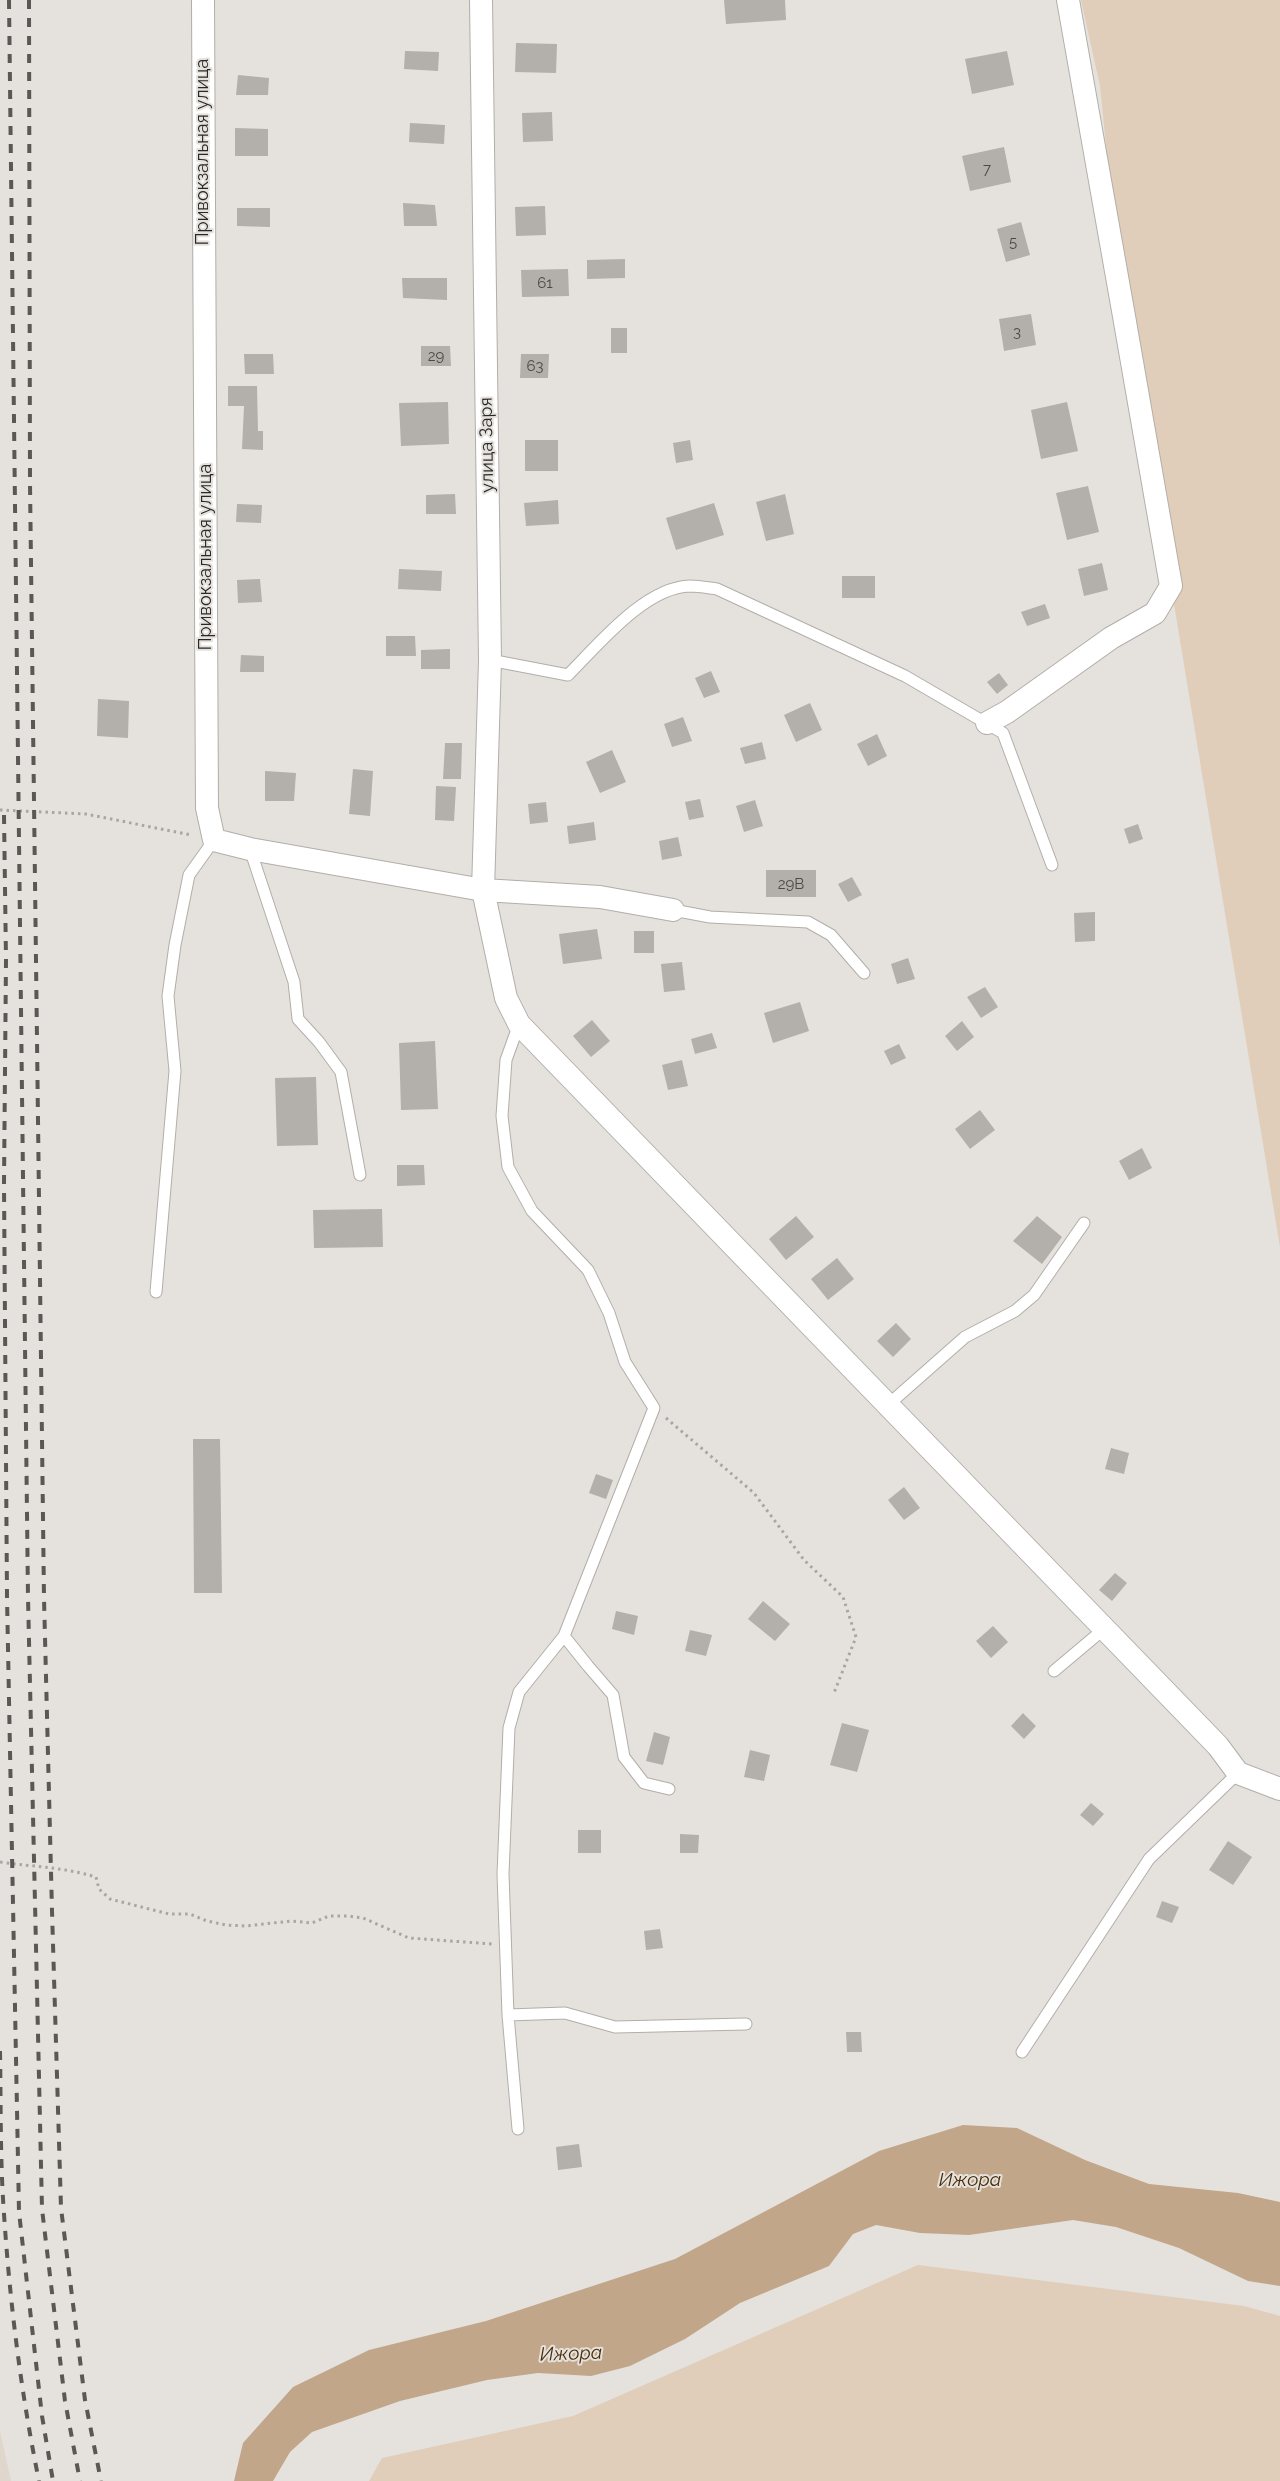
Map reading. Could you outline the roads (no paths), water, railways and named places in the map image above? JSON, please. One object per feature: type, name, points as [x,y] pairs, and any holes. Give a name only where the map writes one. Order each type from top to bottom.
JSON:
[{"type":"street","name":"Привокзальная улица","points":[[203,0],[207,808],[214,840]]},
{"type":"street","name":"улица Заря","points":[[481,0],[490,660],[483,890],[506,998],[519,1024],[889,1404],[1218,1746],[1238,1773]]},
{"type":"street","points":[[987,723],[1007,712],[1111,638],[1156,613],[1171,586],[1132,354],[1108,231],[1068,0]]},
{"type":"street","points":[[214,840],[250,849],[483,890],[600,897],[673,910]]},
{"type":"street","points":[[1238,1773],[1280,1789]]},
{"type":"lane","points":[[490,660],[568,675],[631,613],[664,593],[690,586],[717,589],[906,676],[1003,733],[1052,865]]},
{"type":"lane","points":[[156,1292],[175,1071],[168,996],[175,944],[189,875],[214,840]]},
{"type":"lane","points":[[250,849],[294,982],[298,1019],[319,1042],[341,1072],[360,1174]]},
{"type":"lane","points":[[673,910],[710,917],[808,922],[831,935],[864,973]]},
{"type":"lane","points":[[518,2129],[508,2015],[503,1874],[509,1728],[519,1692],[564,1636],[654,1408],[625,1362],[609,1313],[588,1270],[532,1211],[508,1167],[502,1116],[506,1060],[519,1024]]},
{"type":"lane","points":[[889,1404],[965,1337],[1015,1311],[1034,1295],[1084,1223]]},
{"type":"lane","points":[[1054,1671],[1104,1629]]},
{"type":"lane","points":[[564,1636],[614,1695],[624,1757],[644,1783],[670,1789]]},
{"type":"lane","points":[[1022,2052],[1149,1859],[1238,1773]]},
{"type":"lane","points":[[508,2015],[565,2013],[615,2027],[746,2024]]},
{"type":"water","name":"Ижора","points":[[963,2125],[1017,2128],[1085,2160],[1149,2184],[1238,2193],[1280,2202],[1280,2286],[1248,2281],[1179,2248],[1116,2227],[1073,2220],[969,2235],[920,2233],[876,2225],[853,2234],[829,2266],[740,2303],[685,2339],[630,2366],[591,2376],[538,2373],[487,2380],[400,2401],[312,2432],[290,2452],[273,2481],[234,2481],[243,2443],[293,2387],[369,2350],[486,2321],[675,2259],[879,2151]]},
{"type":"railway","points":[[9,0],[28,1597],[42,2209],[65,2401],[80,2481]]},
{"type":"railway","points":[[29,0],[30,483],[44,1598],[52,1911],[61,2208],[85,2400],[101,2481]]},
{"type":"railway","points":[[4,815],[7,1597],[19,2212],[42,2416],[53,2481]]},
{"type":"railway","points":[[0,2051],[2,2173],[9,2281],[22,2382],[39,2481]]}]
